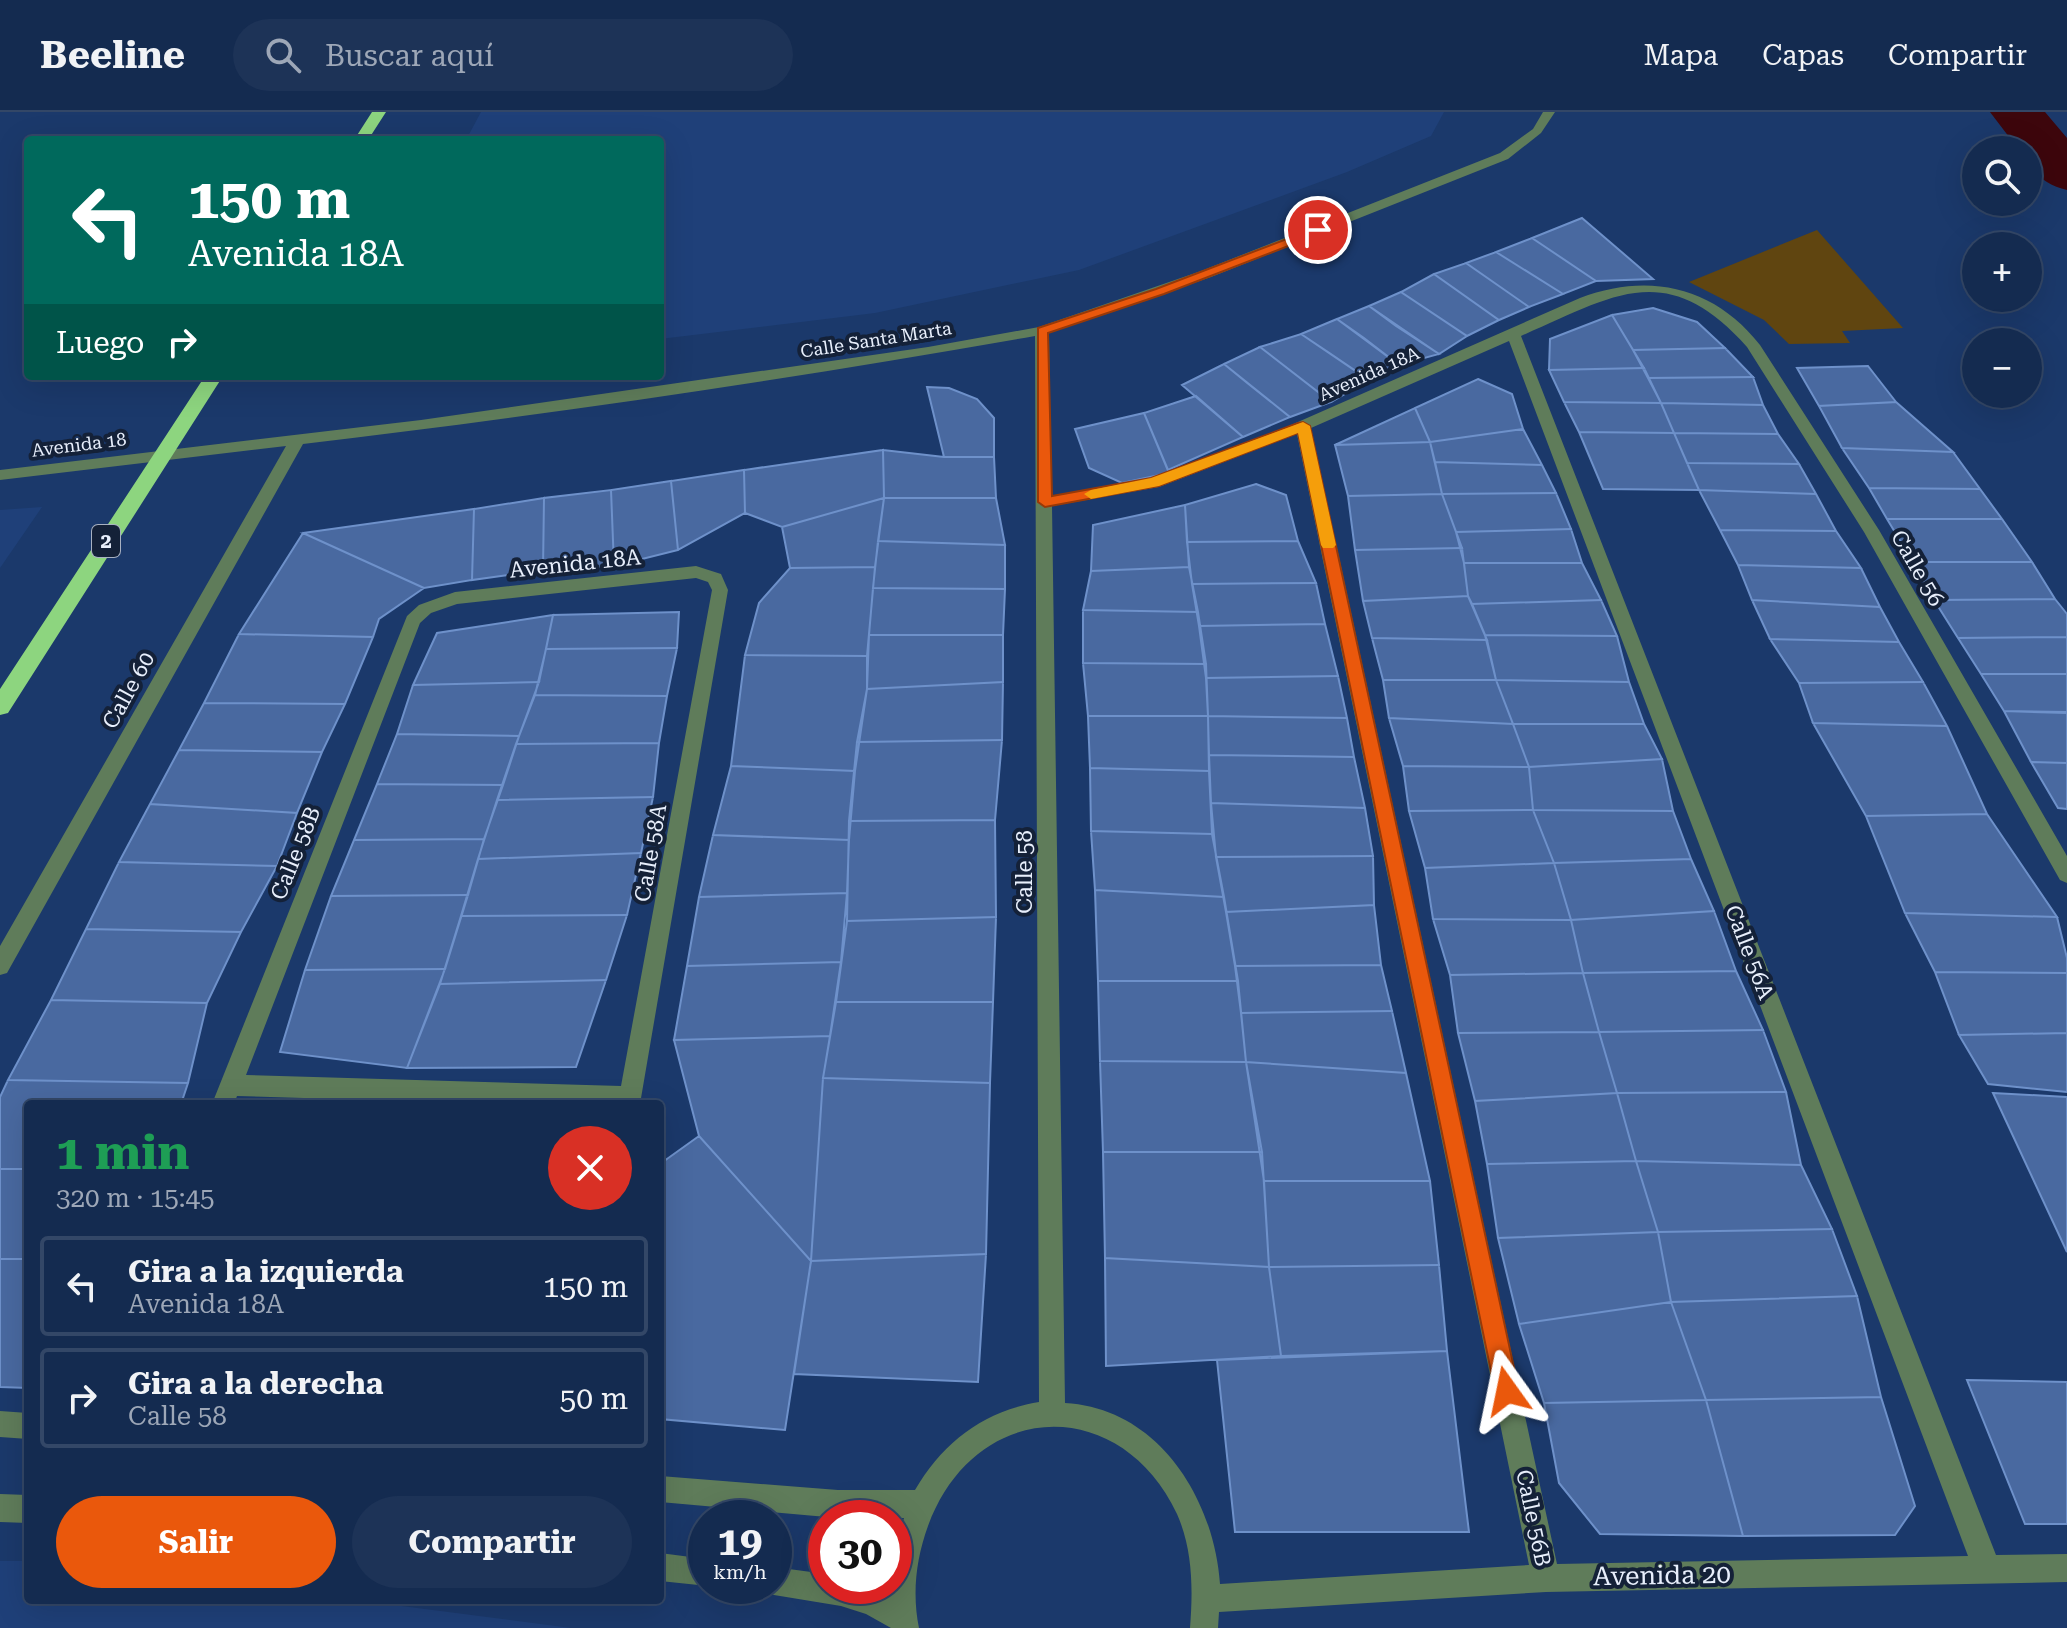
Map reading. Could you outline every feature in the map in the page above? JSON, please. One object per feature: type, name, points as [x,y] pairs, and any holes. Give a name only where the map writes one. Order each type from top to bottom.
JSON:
[{"type":"highway","points":[[364,136],[379,112]]},
{"type":"highway","name":"2","points":[[0,707],[211,380]]},
{"type":"street","name":"Calle Santa Marta","points":[[162,454],[468,418],[928,351],[1042,331],[1206,274],[1504,156],[1537,131],[1549,112]]},
{"type":"street","name":"Avenida 18A","points":[[1045,502],[1154,482],[1303,426],[1459,355],[1614,291],[1664,288],[1681,292],[1703,305]]},
{"type":"street","name":"Calle 56","points":[[1703,305],[1744,334],[1753,345],[1871,530],[2067,874]]},
{"type":"street","name":"Calle 58","points":[[1042,331],[1052,1412]]},
{"type":"street","name":"Calle 56A","points":[[1513,334],[1987,1569]]},
{"type":"street","name":"Calle 56B","points":[[1303,426],[1546,1578]]},
{"type":"street","name":"Calle 60","points":[[0,966],[298,439]]},
{"type":"street","name":"Avenida 18","points":[[0,475],[162,454]]},
{"type":"street","name":"Avenida 18A","points":[[413,620],[425,609],[455,598],[696,572],[715,578],[720,590],[718,609]]},
{"type":"street","name":"Calle 58A","points":[[629,1099],[718,609]]},
{"type":"street","name":"Calle 58B","points":[[226,1094],[413,620]]},
{"type":"street","points":[[226,1094],[629,1099]]},
{"type":"street","points":[[904,1623],[902,1567],[920,1504],[935,1477],[969,1442],[1009,1420],[1052,1412],[1099,1420],[1142,1445],[1179,1487],[1201,1539],[1209,1599],[1204,1628]]},
{"type":"street","points":[[0,1424],[24,1426]]},
{"type":"street","points":[[664,1489],[838,1504],[920,1504]]},
{"type":"street","points":[[0,1508],[24,1509]]},
{"type":"street","points":[[664,1568],[688,1571]]},
{"type":"street","name":"Avenida 20","points":[[1209,1599],[1546,1578],[2067,1568]]},
{"type":"street","points":[[792,1583],[838,1589],[876,1602],[904,1623]]},
{"type":"shaded area","points":[[481,112],[1444,112],[1431,136],[1347,172],[1079,270],[875,313],[664,339],[664,136],[468,136]]},
{"type":"shaded area","points":[[1817,230],[1903,328],[1842,331],[1850,343],[1789,344],[1764,320],[1689,282]]},
{"type":"shaded area","points":[[42,507],[0,568],[0,510]]},
{"type":"shaded area","points":[[0,1561],[24,1561],[24,1604],[386,1604],[571,1628],[0,1628]]},
{"type":"building","points":[[1582,218],[1653,279],[1596,281],[1532,238]]},
{"type":"building","points":[[1532,238],[1596,281],[1563,294],[1496,252]]},
{"type":"building","points":[[1496,252],[1563,294],[1529,307],[1466,263]]},
{"type":"building","points":[[1466,263],[1529,307],[1499,320],[1434,274]]},
{"type":"building","points":[[1434,274],[1499,320],[1467,336],[1401,292]]},
{"type":"building","points":[[1401,292],[1467,336],[1439,354],[1369,306]]},
{"type":"building","points":[[1369,306],[1439,354],[1399,365],[1337,319]]},
{"type":"building","points":[[1653,308],[1697,322],[1725,348],[1633,350],[1612,315]]},
{"type":"building","points":[[1612,315],[1644,368],[1549,370],[1550,339]]},
{"type":"building","points":[[1337,319],[1399,365],[1369,380],[1301,334]]},
{"type":"building","points":[[1301,334],[1369,380],[1331,402],[1260,347]]},
{"type":"building","points":[[1260,347],[1331,402],[1290,417],[1224,364]]},
{"type":"building","points":[[1725,348],[1753,377],[1648,378],[1633,350]]},
{"type":"building","points":[[1224,364],[1290,417],[1243,437],[1182,385]]},
{"type":"building","points":[[1868,366],[1896,402],[1819,406],[1797,368]]},
{"type":"building","points":[[1644,368],[1661,403],[1564,402],[1549,370]]},
{"type":"building","points":[[1753,377],[1763,405],[1661,403],[1648,378]]},
{"type":"building","points":[[1478,379],[1512,394],[1523,429],[1430,442],[1415,408]]},
{"type":"building","points":[[927,387],[949,388],[977,399],[994,418],[994,457],[944,457]]},
{"type":"building","points":[[1196,396],[1243,437],[1168,470],[1144,413]]},
{"type":"building","points":[[1564,402],[1661,403],[1674,433],[1579,432]]},
{"type":"building","points":[[1896,402],[1953,452],[1842,448],[1819,406]]},
{"type":"building","points":[[1661,403],[1763,405],[1778,434],[1674,433]]},
{"type":"building","points":[[1415,408],[1430,442],[1335,445]]},
{"type":"building","points":[[1144,413],[1169,473],[1122,483],[1089,468],[1075,429]]},
{"type":"building","points":[[1523,429],[1542,465],[1435,462],[1430,442]]},
{"type":"building","points":[[1579,432],[1674,433],[1699,490],[1603,489]]},
{"type":"building","points":[[1674,433],[1778,434],[1799,464],[1687,463]]},
{"type":"building","points":[[1430,442],[1442,494],[1348,496],[1335,445]]},
{"type":"building","points":[[1842,448],[1953,452],[1980,489],[1869,488]]},
{"type":"building","points":[[883,450],[884,498],[782,527],[745,513],[744,470]]},
{"type":"building","points":[[883,450],[944,457],[994,457],[996,498],[884,498]]},
{"type":"building","points":[[1435,462],[1542,465],[1556,493],[1442,494]]},
{"type":"building","points":[[1687,463],[1799,464],[1816,494],[1699,490]]},
{"type":"building","points":[[744,470],[745,513],[678,550],[671,481]]},
{"type":"building","points":[[671,481],[678,550],[614,566],[611,490]]},
{"type":"building","points":[[1256,484],[1286,495],[1298,541],[1187,542],[1185,505]]},
{"type":"building","points":[[1869,488],[1980,489],[2002,519],[1887,519]]},
{"type":"building","points":[[611,490],[614,566],[543,570],[544,498]]},
{"type":"building","points":[[1699,490],[1816,494],[1836,531],[1720,530]]},
{"type":"building","points":[[1556,493],[1571,529],[1456,532],[1442,494]]},
{"type":"building","points":[[1442,494],[1462,548],[1355,550],[1348,496]]},
{"type":"building","points":[[544,498],[543,570],[472,580],[474,509]]},
{"type":"building","points":[[884,498],[875,567],[790,568],[782,527]]},
{"type":"building","points":[[884,498],[996,498],[1005,545],[878,541]]},
{"type":"building","points":[[1185,505],[1189,567],[1091,571],[1093,525]]},
{"type":"building","points":[[474,509],[472,580],[424,588],[303,533]]},
{"type":"building","points":[[1887,519],[2002,519],[2032,562],[1913,562]]},
{"type":"building","points":[[1571,529],[1582,563],[1464,563],[1456,532]]},
{"type":"building","points":[[1720,530],[1836,531],[1861,568],[1738,565]]},
{"type":"building","points":[[303,533],[424,588],[379,619],[373,637],[239,634]]},
{"type":"building","points":[[878,541],[1005,545],[1005,589],[873,588]]},
{"type":"building","points":[[1298,541],[1316,583],[1192,584],[1187,542]]},
{"type":"building","points":[[1462,548],[1468,596],[1363,601],[1355,550]]},
{"type":"building","points":[[1913,562],[2032,562],[2055,599],[1934,600]]},
{"type":"building","points":[[1464,563],[1582,563],[1601,600],[1472,604]]},
{"type":"building","points":[[1738,565],[1861,568],[1880,607],[1752,600]]},
{"type":"building","points":[[875,567],[867,656],[745,655],[759,603],[790,568]]},
{"type":"building","points":[[1189,567],[1198,612],[1083,610],[1091,571]]},
{"type":"building","points":[[1316,583],[1325,624],[1199,626],[1192,584]]},
{"type":"building","points":[[873,588],[1005,589],[1003,635],[869,635]]},
{"type":"building","points":[[1468,596],[1487,640],[1372,638],[1363,601]]},
{"type":"building","points":[[2055,599],[2067,614],[2067,637],[1958,638],[1934,600]]},
{"type":"building","points":[[1601,600],[1617,636],[1485,635],[1472,604]]},
{"type":"building","points":[[1752,600],[1880,607],[1899,642],[1770,639]]},
{"type":"building","points":[[1083,610],[1198,612],[1206,664],[1083,663]]},
{"type":"building","points":[[679,612],[677,648],[546,649],[553,615]]},
{"type":"building","points":[[553,615],[539,682],[413,685],[437,633]]},
{"type":"building","points":[[1325,624],[1338,676],[1206,678],[1199,626]]},
{"type":"building","points":[[239,634],[373,637],[345,704],[204,703]]},
{"type":"building","points":[[869,635],[1003,635],[1003,682],[867,689]]},
{"type":"building","points":[[1485,635],[1617,636],[1629,682],[1496,680]]},
{"type":"building","points":[[2067,637],[2067,674],[1981,674],[1958,638]]},
{"type":"building","points":[[1372,638],[1487,640],[1496,680],[1383,680]]},
{"type":"building","points":[[1770,639],[1899,642],[1923,682],[1799,683]]},
{"type":"building","points":[[677,648],[667,696],[535,695],[546,649]]},
{"type":"building","points":[[745,655],[867,656],[867,689],[855,771],[731,766]]},
{"type":"building","points":[[1083,663],[1206,664],[1208,716],[1088,716]]},
{"type":"building","points":[[1981,674],[2067,674],[2067,712],[2004,711]]},
{"type":"building","points":[[1338,676],[1347,718],[1208,716],[1206,678]]},
{"type":"building","points":[[1383,680],[1496,680],[1513,724],[1389,718]]},
{"type":"building","points":[[1496,680],[1629,682],[1644,724],[1513,724]]},
{"type":"building","points":[[539,682],[519,736],[397,734],[413,685]]},
{"type":"building","points":[[1003,682],[1002,740],[857,742],[867,689]]},
{"type":"building","points":[[1923,682],[1947,726],[1813,723],[1799,683]]},
{"type":"building","points":[[535,695],[667,696],[659,743],[516,744]]},
{"type":"building","points":[[204,703],[345,704],[322,752],[179,750]]},
{"type":"building","points":[[2004,711],[2067,713],[2067,763],[2031,762]]},
{"type":"building","points":[[1088,716],[1208,716],[1209,771],[1090,768]]},
{"type":"building","points":[[1208,716],[1347,718],[1354,757],[1209,755]]},
{"type":"building","points":[[1389,718],[1513,724],[1529,767],[1403,766]]},
{"type":"building","points":[[1813,723],[1947,726],[1987,814],[1866,816]]},
{"type":"building","points":[[1513,724],[1644,724],[1662,759],[1529,767]]},
{"type":"building","points":[[397,734],[519,736],[503,785],[377,784]]},
{"type":"building","points":[[1002,740],[995,820],[849,821],[857,742]]},
{"type":"building","points":[[659,743],[653,797],[497,800],[516,744]]},
{"type":"building","points":[[179,750],[322,752],[297,813],[150,804]]},
{"type":"building","points":[[1209,755],[1354,757],[1365,808],[1211,803]]},
{"type":"building","points":[[1662,759],[1673,811],[1533,810],[1529,767]]},
{"type":"building","points":[[2031,762],[2067,763],[2067,809],[2058,808]]},
{"type":"building","points":[[731,766],[855,771],[849,840],[713,835]]},
{"type":"building","points":[[1403,766],[1529,767],[1533,810],[1409,811]]},
{"type":"building","points":[[1090,768],[1209,771],[1212,834],[1091,831]]},
{"type":"building","points":[[377,784],[503,785],[484,839],[354,840]]},
{"type":"building","points":[[653,797],[641,853],[478,859],[497,800]]},
{"type":"building","points":[[1211,803],[1365,808],[1373,856],[1216,857]]},
{"type":"building","points":[[150,804],[297,813],[277,866],[119,862]]},
{"type":"building","points":[[1533,810],[1554,863],[1425,868],[1409,811]]},
{"type":"building","points":[[1533,810],[1673,811],[1691,859],[1554,863]]},
{"type":"building","points":[[1987,814],[2057,917],[1905,913],[1866,816]]},
{"type":"building","points":[[995,820],[996,917],[847,921],[849,821]]},
{"type":"building","points":[[1091,831],[1212,834],[1224,897],[1095,890]]},
{"type":"building","points":[[713,835],[849,840],[847,893],[699,897]]},
{"type":"building","points":[[484,839],[468,895],[331,896],[354,840]]},
{"type":"building","points":[[641,853],[627,915],[461,916],[478,859]]},
{"type":"building","points":[[1373,856],[1374,905],[1226,912],[1216,857]]},
{"type":"building","points":[[1691,859],[1714,911],[1571,920],[1554,863]]},
{"type":"building","points":[[119,862],[277,866],[241,932],[86,929]]},
{"type":"building","points":[[1554,863],[1571,920],[1433,919],[1425,868]]},
{"type":"building","points":[[1095,890],[1224,897],[1238,981],[1098,981]]},
{"type":"building","points":[[847,893],[841,962],[687,966],[699,897]]},
{"type":"building","points":[[468,895],[445,969],[305,970],[331,896]]},
{"type":"building","points":[[1374,905],[1381,965],[1235,966],[1226,912]]},
{"type":"building","points":[[1714,911],[1736,971],[1583,973],[1571,920]]},
{"type":"building","points":[[1905,913],[2057,917],[2067,958],[2067,973],[1935,972]]},
{"type":"building","points":[[627,915],[606,980],[440,984],[461,916]]},
{"type":"building","points":[[996,917],[993,1002],[836,1002],[847,921]]},
{"type":"building","points":[[1433,919],[1571,920],[1583,973],[1450,975]]},
{"type":"building","points":[[86,929],[241,932],[207,1003],[51,1000]]},
{"type":"building","points":[[841,962],[830,1036],[674,1040],[687,966]]},
{"type":"building","points":[[1381,965],[1392,1011],[1241,1013],[1235,966]]},
{"type":"building","points":[[445,969],[407,1068],[280,1052],[305,970]]},
{"type":"building","points":[[1736,971],[1763,1030],[1599,1032],[1583,973]]},
{"type":"building","points":[[1935,972],[2067,973],[2067,1033],[1959,1035]]},
{"type":"building","points":[[1583,973],[1599,1032],[1458,1033],[1450,975]]},
{"type":"building","points":[[606,980],[576,1067],[407,1068],[440,984]]},
{"type":"building","points":[[1098,981],[1238,981],[1246,1062],[1100,1061]]},
{"type":"building","points":[[51,1000],[207,1003],[188,1083],[8,1080]]},
{"type":"building","points":[[836,1002],[993,1002],[990,1083],[823,1078]]},
{"type":"building","points":[[1392,1011],[1406,1073],[1246,1062],[1241,1013]]},
{"type":"building","points":[[1763,1030],[1786,1092],[1617,1093],[1599,1032]]},
{"type":"building","points":[[1599,1032],[1617,1093],[1475,1101],[1458,1033]]},
{"type":"building","points":[[2067,1033],[2067,1092],[1988,1084],[1959,1035]]},
{"type":"building","points":[[830,1036],[823,1078],[811,1261],[699,1136],[674,1040]]},
{"type":"building","points":[[1100,1061],[1246,1062],[1262,1152],[1103,1152]]},
{"type":"building","points":[[1246,1062],[1406,1073],[1430,1181],[1264,1181]]},
{"type":"building","points":[[823,1078],[990,1083],[986,1254],[811,1261]]},
{"type":"building","points":[[8,1080],[188,1083],[182,1100],[24,1100],[24,1169],[0,1169],[0,1097]]},
{"type":"building","points":[[1786,1092],[1801,1165],[1636,1161],[1617,1093]]},
{"type":"building","points":[[1617,1093],[1636,1161],[1487,1164],[1475,1101]]},
{"type":"building","points":[[1993,1093],[2067,1097],[2067,1252]]},
{"type":"building","points":[[699,1136],[811,1261],[785,1430],[664,1419],[664,1161]]},
{"type":"building","points":[[1103,1152],[1262,1152],[1269,1267],[1105,1258]]},
{"type":"building","points":[[1636,1161],[1658,1232],[1498,1238],[1487,1164]]},
{"type":"building","points":[[1636,1161],[1801,1165],[1832,1229],[1658,1232]]},
{"type":"building","points":[[0,1169],[24,1169],[24,1259],[0,1259]]},
{"type":"building","points":[[1264,1181],[1430,1181],[1439,1265],[1269,1267]]},
{"type":"building","points":[[1832,1229],[1857,1296],[1671,1302],[1658,1232]]},
{"type":"building","points":[[1658,1232],[1671,1302],[1519,1324],[1498,1238]]},
{"type":"building","points":[[986,1254],[978,1382],[794,1374],[811,1261]]},
{"type":"building","points":[[1105,1258],[1269,1267],[1281,1356],[1106,1366]]},
{"type":"building","points":[[0,1259],[24,1259],[24,1388],[0,1387]]},
{"type":"building","points":[[1439,1265],[1447,1351],[1281,1356],[1269,1267]]},
{"type":"building","points":[[1857,1296],[1881,1397],[1706,1400],[1671,1302]]},
{"type":"building","points":[[1671,1302],[1706,1400],[1544,1403],[1519,1324]]},
{"type":"building","points":[[1447,1351],[1469,1532],[1235,1532],[1217,1360]]},
{"type":"building","points":[[1967,1380],[2067,1382],[2067,1524],[2025,1524]]},
{"type":"building","points":[[1881,1397],[1915,1506],[1895,1535],[1743,1536],[1706,1400]]},
{"type":"building","points":[[1706,1400],[1743,1536],[1600,1534],[1559,1483],[1544,1403]]},
{"type":"waterway","points":[[2017,112],[2067,173]]},
{"type":"slow traffic","points":[[1091,494],[1154,482],[1303,426],[1328,545]]},
{"type":"route","points":[[1318,230],[1114,308],[1042,331],[1045,502],[1154,482],[1303,426],[1507,1391]]}]
